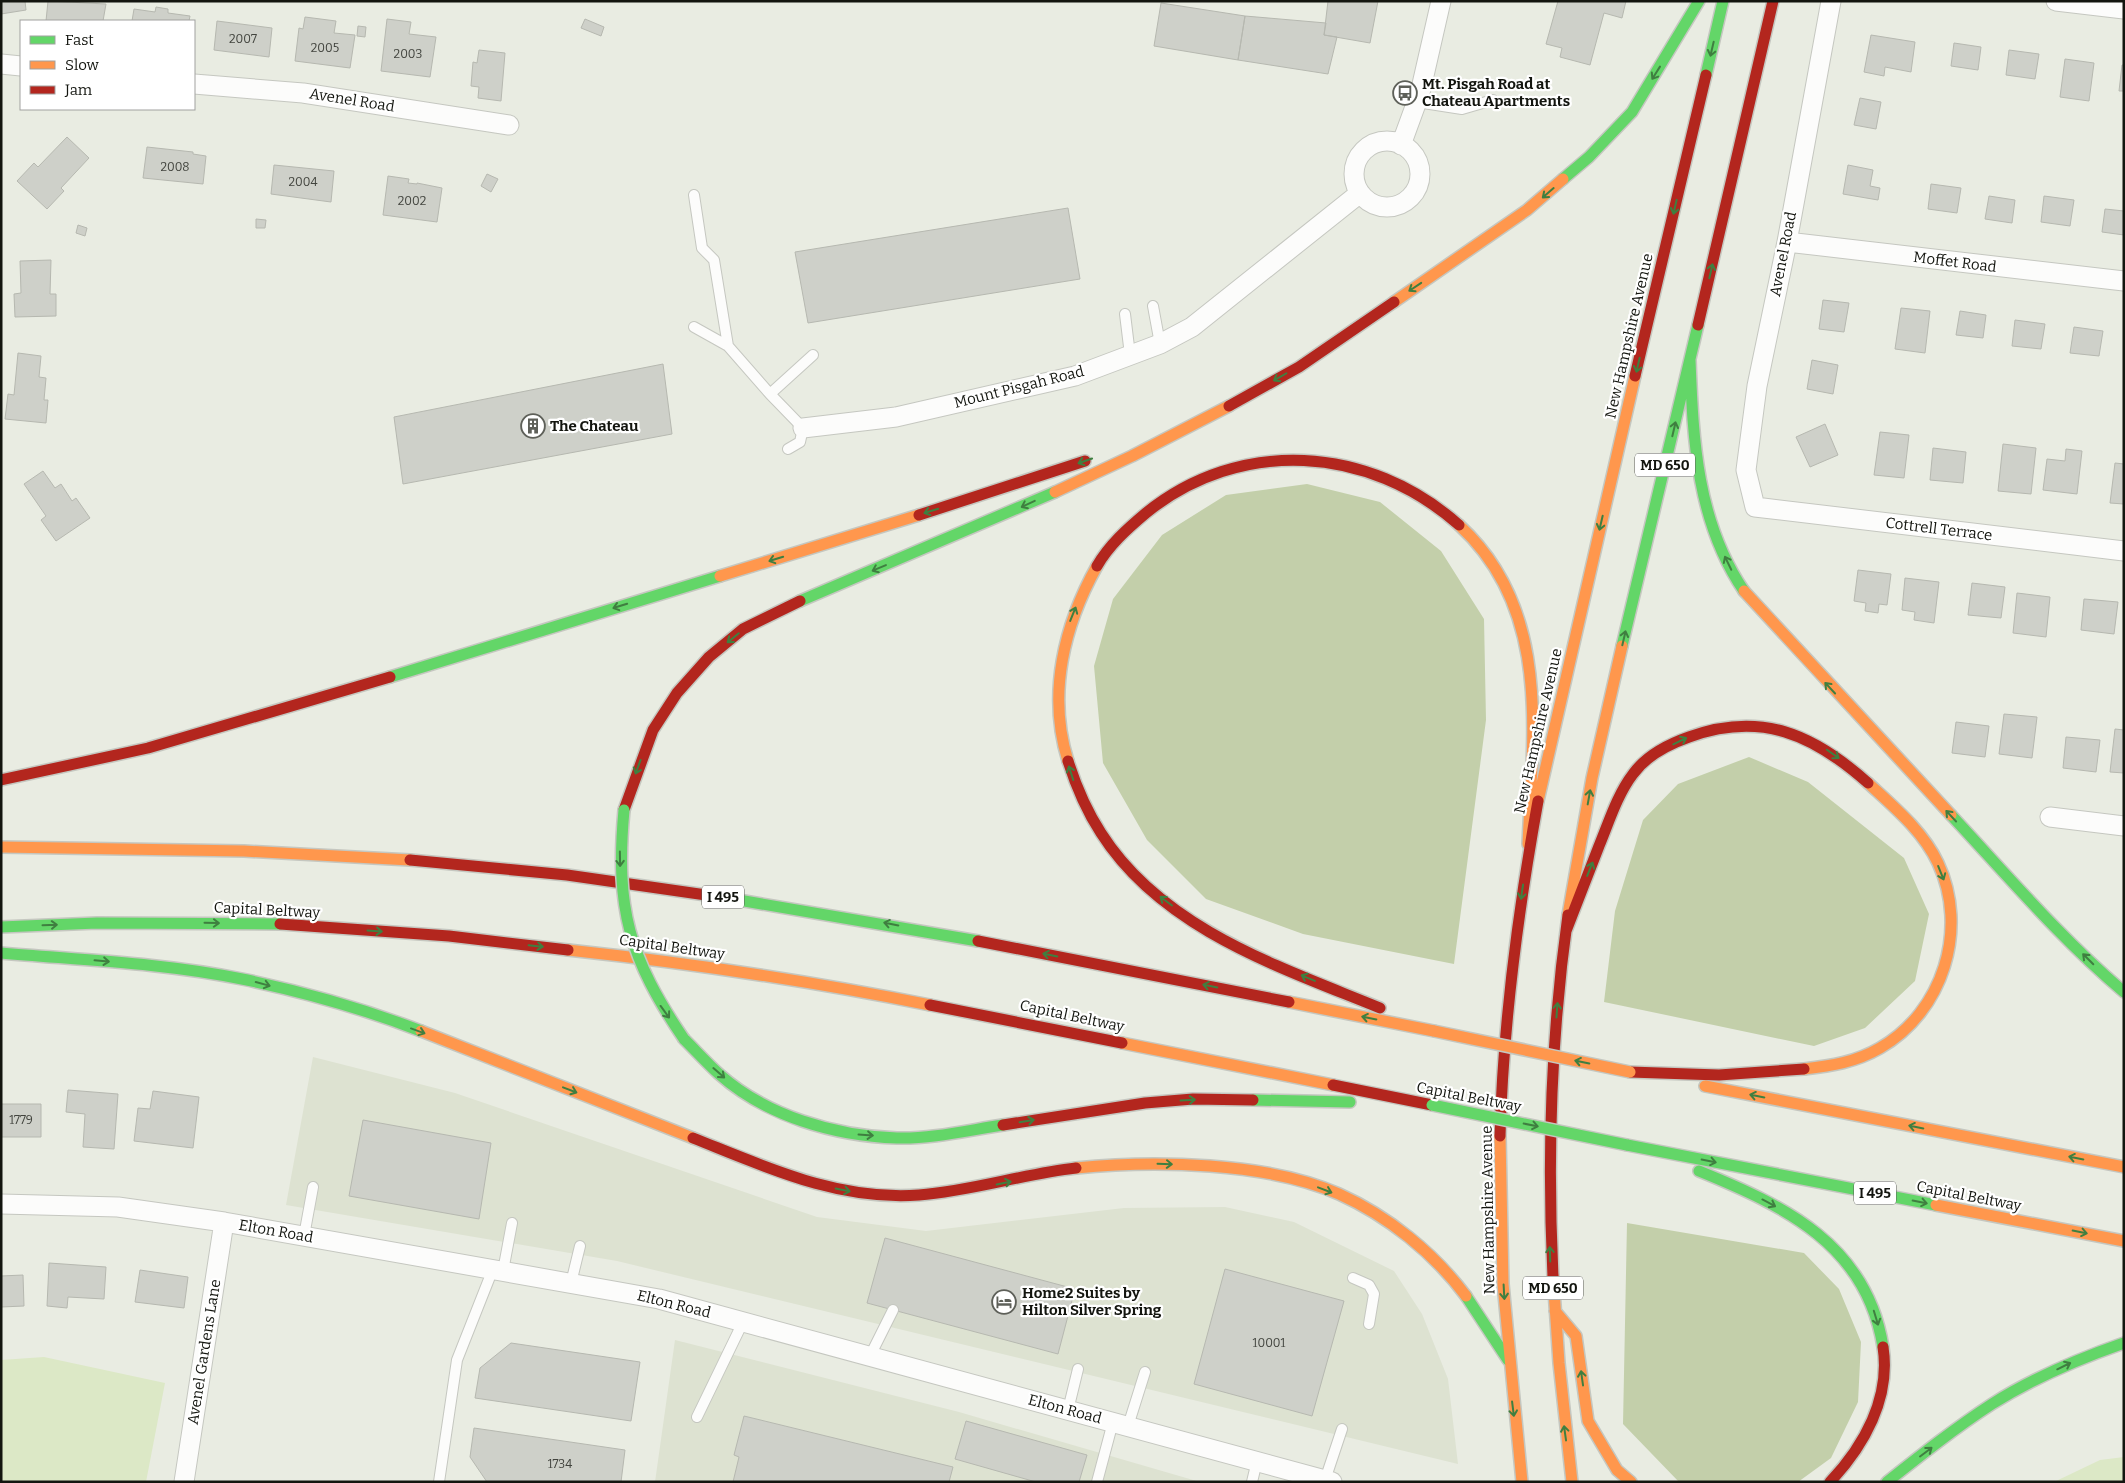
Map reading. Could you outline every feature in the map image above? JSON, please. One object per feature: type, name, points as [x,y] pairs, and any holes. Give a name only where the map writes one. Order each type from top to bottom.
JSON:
[{"type":"main road","points":[[1432,1105],[1336,1101],[1193,1099],[1145,1102],[947,1133],[899,1138],[848,1134],[802,1121],[760,1103],[720,1075],[684,1039],[659,1004],[640,966],[628,934],[620,880],[620,848],[624,810],[653,730],[677,693],[709,657],[744,630],[790,605],[1014,511],[1132,456],[1229,406],[1298,367],[1527,210],[1588,157],[1632,112],[1699,1]]},
{"type":"main road","name":"New Hampshire Avenue","points":[[1522,1482],[1508,1360],[1501,1248],[1502,1086],[1517,925],[1528,844],[1548,748],[1723,1]]},
{"type":"main road","name":"MD 650","points":[[1572,1482],[1564,1419],[1550,1255],[1552,1094],[1557,1007],[1566,931],[1597,756],[1773,1]]},
{"type":"main road","points":[[1690,360],[1692,433],[1698,480],[1708,516],[1728,564],[1750,600],[2046,917],[2097,969],[2124,992]]},
{"type":"main road","points":[[1119,449],[1229,406]]},
{"type":"main road","points":[[1,780],[148,748],[256,718],[996,491],[1100,456]]},
{"type":"main road","points":[[1434,1031],[1247,952],[1200,926],[1157,894],[1128,868],[1101,833],[1077,793],[1064,751],[1058,707],[1059,663],[1070,621],[1083,588],[1103,554],[1155,505],[1187,483],[1221,470],[1259,461],[1298,460],[1344,464],[1388,479],[1428,500],[1462,527],[1490,561],[1509,592],[1523,629],[1532,666],[1528,844]]},
{"type":"main road","points":[[1566,931],[1615,807],[1631,775],[1651,756],[1684,738],[1714,728],[1751,725],[1783,728],[1813,741],[1852,768],[1892,805],[1920,836],[1941,871],[1949,896],[1952,922],[1950,945],[1942,977],[1928,1002],[1909,1027],[1885,1046],[1856,1060],[1792,1071],[1727,1075],[1630,1072]]},
{"type":"main road","name":"I 495","points":[[1,848],[92,847],[279,851],[458,865],[643,885],[852,917],[1434,1031],[1630,1072],[2124,1167]]},
{"type":"main road","name":"Capital Beltway","points":[[1,927],[127,922],[273,924],[449,936],[643,958],[839,987],[1001,1017],[1627,1145],[2124,1241]]},
{"type":"main road","points":[[1,953],[152,966],[242,979],[326,1001],[416,1029],[796,1179],[845,1191],[896,1197],[950,1192],[1069,1170],[1114,1165],[1165,1164],[1258,1174],[1324,1188],[1371,1212],[1412,1240],[1462,1290],[1508,1360]]},
{"type":"main road","points":[[1627,1145],[1742,1189],[1796,1217],[1824,1237],[1847,1260],[1866,1289],[1878,1321],[1884,1359],[1881,1397],[1867,1434],[1846,1466],[1830,1482]]},
{"type":"main road","points":[[1555,1311],[1576,1336],[1588,1421],[1617,1470],[1631,1482]]},
{"type":"main road","points":[[1888,1482],[1984,1410],[2030,1383],[2080,1358],[2124,1343]]},
{"type":"street","points":[[1401,145],[1417,102],[1442,1]]},
{"type":"street","name":"Avenel Road","points":[[1755,507],[1746,470],[1756,386],[1787,242],[1830,1]]},
{"type":"street","points":[[2056,1],[2124,9]]},
{"type":"street","points":[[1,64],[20,66]]},
{"type":"street","name":"Avenel Road","points":[[195,84],[304,93],[509,125]]},
{"type":"street","points":[[1389,142],[1401,145],[1410,151],[1417,160],[1420,172],[1420,180],[1413,194],[1403,202],[1392,207],[1368,202],[1360,193],[1355,182],[1354,170],[1358,158],[1366,149],[1377,143],[1389,142]]},
{"type":"street","name":"Mount Pisgah Road","points":[[803,428],[896,416],[1075,376],[1160,344],[1192,327],[1360,193]]},
{"type":"street","name":"Moffet Road","points":[[1787,242],[2124,281]]},
{"type":"street","name":"Cottrell Terrace","points":[[1755,507],[2124,550]]},
{"type":"street","points":[[2050,817],[2124,826]]},
{"type":"street","name":"Elton Road","points":[[1,1204],[118,1207],[224,1222],[659,1299],[1329,1481]]},
{"type":"street","name":"Avenel Gardens Lane","points":[[184,1482],[224,1222]]},
{"type":"lane","points":[[1417,102],[1462,109],[1493,100]]},
{"type":"lane","points":[[694,195],[702,248],[714,260],[728,346]]},
{"type":"lane","points":[[1153,306],[1160,344]]},
{"type":"lane","points":[[1124,314],[1130,355]]},
{"type":"lane","points":[[694,327],[728,346],[803,428],[800,442],[788,449]]},
{"type":"lane","points":[[770,394],[813,355]]},
{"type":"lane","points":[[304,1236],[313,1187]]},
{"type":"lane","points":[[439,1482],[458,1360],[498,1270],[512,1223]]},
{"type":"lane","points":[[571,1283],[580,1246]]},
{"type":"lane","points":[[1354,1278],[1369,1285],[1374,1294],[1369,1324]]},
{"type":"lane","points":[[870,1356],[893,1310]]},
{"type":"lane","points":[[697,1416],[743,1322]]},
{"type":"lane","points":[[1068,1410],[1078,1369]]},
{"type":"lane","points":[[1097,1482],[1120,1424],[1145,1372]]},
{"type":"lane","points":[[1329,1481],[1342,1429]]},
{"type":"lane","points":[[1252,1482],[1257,1461]]},
{"type":"shaded area","points":[[313,1057],[455,1093],[817,1217],[926,1231],[1124,1208],[1225,1207],[1294,1222],[1394,1271],[1422,1314],[1448,1379],[1458,1464],[617,1261],[286,1205]]},
{"type":"shaded area","points":[[675,1340],[959,1412],[1200,1482],[655,1482]]},
{"type":"green space","points":[[1307,484],[1380,502],[1441,551],[1484,619],[1486,720],[1454,964],[1303,934],[1206,899],[1147,840],[1103,763],[1094,666],[1113,599],[1162,535],[1226,495]]},
{"type":"green space","points":[[1749,757],[1808,782],[1904,858],[1929,914],[1915,981],[1865,1028],[1814,1046],[1604,1002],[1615,911],[1643,820],[1678,784]]},
{"type":"green space","points":[[1627,1223],[1804,1253],[1839,1289],[1861,1342],[1858,1402],[1831,1458],[1798,1482],[1679,1482],[1623,1424]]},
{"type":"green space","points":[[44,1357],[165,1383],[146,1482],[1,1482],[1,1360]]},
{"type":"green space","points":[[2124,1457],[2124,1482],[2054,1482],[2100,1460]]},
{"type":"building","points":[[1,1],[25,1],[26,10],[1,14]]},
{"type":"building","points":[[48,1],[106,4],[103,20],[46,20]]},
{"type":"building","points":[[1328,1],[1378,1],[1370,43],[1324,35]]},
{"type":"building","points":[[1558,1],[1626,1],[1622,18],[1604,13],[1590,65],[1560,57],[1562,48],[1546,44]]},
{"type":"building","points":[[1161,3],[1245,16],[1238,60],[1154,46]]},
{"type":"building","points":[[156,7],[168,9],[168,13],[190,16],[189,20],[132,20],[134,9],[155,12]]},
{"type":"building","points":[[1245,16],[1326,23],[1324,35],[1337,37],[1328,74],[1238,60]]},
{"type":"building","points":[[305,17],[336,21],[334,33],[355,35],[350,68],[295,61],[299,28],[303,29]]},
{"type":"building","points":[[387,19],[411,22],[409,34],[436,37],[430,77],[381,71]]},
{"type":"building","points":[[585,19],[604,27],[601,36],[581,28]]},
{"type":"building","points":[[217,21],[272,28],[269,57],[214,50]]},
{"type":"building","points":[[358,26],[366,27],[365,37],[357,36]]},
{"type":"building","points":[[1871,35],[1915,42],[1911,72],[1885,67],[1884,76],[1864,72]]},
{"type":"building","points":[[1954,43],[1981,47],[1978,70],[1951,66]]},
{"type":"building","points":[[479,50],[505,53],[501,101],[478,98],[479,87],[471,86],[473,62],[477,63]]},
{"type":"building","points":[[2009,50],[2039,54],[2035,79],[2006,75]]},
{"type":"building","points":[[2065,59],[2094,63],[2089,101],[2060,97]]},
{"type":"building","points":[[2122,65],[2124,65],[2124,91],[2119,91]]},
{"type":"building","points":[[1860,98],[1881,102],[1876,129],[1854,125]]},
{"type":"building","points":[[67,137],[89,158],[61,188],[64,191],[47,209],[17,181],[34,163],[38,167]]},
{"type":"building","points":[[147,147],[193,152],[193,154],[206,156],[203,184],[143,178]]},
{"type":"building","points":[[274,165],[334,171],[331,202],[271,194]]},
{"type":"building","points":[[1848,165],[1873,170],[1870,186],[1880,188],[1878,200],[1843,194]]},
{"type":"building","points":[[487,174],[498,179],[491,192],[481,186]]},
{"type":"building","points":[[388,176],[409,179],[408,183],[442,188],[437,222],[383,215]]},
{"type":"building","points":[[1931,184],[1961,188],[1957,213],[1928,209]]},
{"type":"building","points":[[1989,196],[2015,200],[2012,223],[1985,219]]},
{"type":"building","points":[[2044,196],[2074,200],[2070,226],[2041,222]]},
{"type":"building","points":[[1068,208],[1080,279],[808,323],[795,252]]},
{"type":"building","points":[[2105,209],[2124,211],[2124,235],[2102,232]]},
{"type":"building","points":[[256,219],[266,220],[265,228],[256,228]]},
{"type":"building","points":[[78,225],[87,228],[85,236],[76,233]]},
{"type":"building","points":[[51,260],[50,294],[56,294],[56,316],[15,317],[14,294],[21,293],[20,261]]},
{"type":"building","points":[[1823,300],[1849,303],[1844,332],[1819,329]]},
{"type":"building","points":[[1901,308],[1930,311],[1925,353],[1895,349]]},
{"type":"building","points":[[1960,311],[1986,315],[1983,338],[1956,335]]},
{"type":"building","points":[[2015,320],[2045,324],[2041,349],[2012,346]]},
{"type":"building","points":[[2074,327],[2103,331],[2099,356],[2070,353]]},
{"type":"building","points":[[18,353],[41,356],[39,377],[46,378],[44,400],[48,400],[46,423],[5,419],[8,394],[14,395]]},
{"type":"building","points":[[1812,360],[1838,365],[1833,394],[1807,389]]},
{"type":"building","name":"The Chateau","points":[[663,364],[672,434],[403,484],[394,417]]},
{"type":"building","points":[[1825,424],[1838,455],[1810,467],[1796,437]]},
{"type":"building","points":[[1880,432],[1909,435],[1904,478],[1874,475]]},
{"type":"building","points":[[2003,444],[2036,448],[2031,494],[1998,491]]},
{"type":"building","points":[[1933,448],[1966,452],[1963,483],[1930,480]]},
{"type":"building","points":[[2066,449],[2082,451],[2077,494],[2043,490],[2047,459],[2065,461]]},
{"type":"building","points":[[2115,463],[2124,464],[2124,504],[2110,503]]},
{"type":"building","points":[[43,471],[55,488],[61,484],[72,501],[76,498],[90,518],[56,541],[41,520],[46,516],[24,484]]},
{"type":"building","points":[[1858,570],[1891,574],[1887,605],[1879,604],[1878,613],[1865,611],[1866,603],[1854,601]]},
{"type":"building","points":[[1905,578],[1939,582],[1934,623],[1914,620],[1915,612],[1902,610]]},
{"type":"building","points":[[1972,583],[2005,587],[2001,618],[1968,615]]},
{"type":"building","points":[[2017,593],[2050,597],[2046,637],[2013,633]]},
{"type":"building","points":[[2084,599],[2118,602],[2114,634],[2081,630]]},
{"type":"building","points":[[2004,714],[2037,717],[2032,758],[1999,754]]},
{"type":"building","points":[[1956,722],[1989,726],[1985,757],[1952,753]]},
{"type":"building","points":[[2115,729],[2124,730],[2124,773],[2110,772]]},
{"type":"building","points":[[2066,737],[2100,740],[2096,772],[2063,768]]},
{"type":"building","points":[[68,1090],[118,1094],[114,1149],[83,1147],[85,1114],[66,1112]]},
{"type":"building","points":[[153,1091],[199,1097],[193,1148],[134,1141],[138,1108],[150,1109]]},
{"type":"building","points":[[1,1104],[41,1104],[41,1137],[1,1137]]},
{"type":"building","points":[[363,1120],[491,1143],[479,1219],[349,1196]]},
{"type":"building","points":[[885,1238],[1075,1289],[1058,1354],[867,1303]]},
{"type":"building","points":[[49,1263],[106,1267],[104,1299],[68,1297],[67,1308],[47,1306]]},
{"type":"building","points":[[1225,1269],[1344,1301],[1312,1416],[1194,1384]]},
{"type":"building","points":[[140,1270],[188,1277],[184,1308],[135,1302]]},
{"type":"building","points":[[23,1275],[24,1306],[1,1307],[1,1276]]},
{"type":"building","points":[[511,1343],[640,1362],[631,1421],[475,1398],[480,1368]]},
{"type":"building","points":[[744,1416],[953,1467],[949,1482],[733,1482],[739,1457],[734,1455]]},
{"type":"building","points":[[966,1421],[1087,1455],[1079,1482],[1036,1482],[955,1459]]},
{"type":"building","points":[[474,1428],[625,1450],[621,1482],[487,1482],[470,1457]]},
{"type":"traffic: fast","points":[[1563,179],[1589,157],[1632,112],[1699,1]]},
{"type":"traffic: fast","points":[[1706,75],[1723,1]]},
{"type":"traffic: fast","points":[[1622,646],[1698,325]]},
{"type":"traffic: fast","points":[[1690,360],[1693,421],[1700,480],[1716,537],[1728,565],[1744,591]]},
{"type":"traffic: fast","points":[[800,601],[1055,492]]},
{"type":"traffic: fast","points":[[390,677],[720,576]]},
{"type":"traffic: fast","points":[[624,810],[622,876],[630,931],[638,957],[650,983],[684,1039]]},
{"type":"traffic: fast","points":[[1951,815],[2056,929],[2124,992]]},
{"type":"traffic: fast","points":[[727,898],[978,941]]},
{"type":"traffic: fast","points":[[1,927],[97,923],[280,924]]},
{"type":"traffic: fast","points":[[1,953],[183,969],[242,979],[333,1002],[421,1031]]},
{"type":"traffic: fast","points":[[684,1039],[719,1074],[738,1089],[780,1112],[826,1128],[873,1136],[910,1138],[937,1136],[1003,1125]]},
{"type":"traffic: fast","points":[[1253,1100],[1350,1102]]},
{"type":"traffic: fast","points":[[1432,1105],[1627,1145]]},
{"type":"traffic: fast","points":[[1627,1145],[1936,1205]]},
{"type":"traffic: fast","points":[[1699,1171],[1762,1199],[1791,1215],[1817,1234],[1840,1256],[1860,1281],[1874,1312],[1883,1347]]},
{"type":"traffic: fast","points":[[1466,1296],[1508,1360]]},
{"type":"traffic: fast","points":[[1887,1482],[1951,1432],[2023,1386],[2056,1370],[2124,1343]]},
{"type":"traffic: slow","points":[[1394,302],[1527,210],[1563,179]]},
{"type":"traffic: slow","points":[[1538,801],[1635,376]]},
{"type":"traffic: slow","points":[[1055,492],[1132,456],[1229,406]]},
{"type":"traffic: slow","points":[[720,576],[919,515]]},
{"type":"traffic: slow","points":[[1459,525],[1489,558],[1509,595],[1523,633],[1530,674],[1533,716],[1528,844]]},
{"type":"traffic: slow","points":[[1068,761],[1059,711],[1059,685],[1062,660],[1076,612],[1097,566]]},
{"type":"traffic: slow","points":[[1744,591],[1951,815]]},
{"type":"traffic: slow","points":[[1568,915],[1592,778],[1622,646]]},
{"type":"traffic: slow","points":[[1804,1069],[1834,1065],[1862,1057],[1880,1048],[1902,1032],[1920,1013],[1934,991],[1944,967],[1950,941],[1951,915],[1947,888],[1932,851],[1898,810],[1868,783]]},
{"type":"traffic: slow","points":[[1,847],[244,851],[410,860]]},
{"type":"traffic: slow","points":[[568,950],[750,973],[930,1005]]},
{"type":"traffic: slow","points":[[1289,1002],[1434,1031]]},
{"type":"traffic: slow","points":[[421,1031],[693,1138]]},
{"type":"traffic: slow","points":[[1434,1031],[1630,1072]]},
{"type":"traffic: slow","points":[[1122,1043],[1333,1085]]},
{"type":"traffic: slow","points":[[1705,1086],[2124,1167]]},
{"type":"traffic: slow","points":[[1500,1136],[1503,1284],[1522,1482]]},
{"type":"traffic: slow","points":[[1076,1168],[1140,1164],[1210,1166],[1278,1175],[1310,1183],[1357,1203],[1409,1237],[1440,1265],[1466,1296]]},
{"type":"traffic: slow","points":[[1936,1205],[2124,1241]]},
{"type":"traffic: slow","points":[[1553,1276],[1559,1363],[1572,1482]]},
{"type":"traffic: slow","points":[[1555,1311],[1576,1336],[1588,1421],[1617,1470],[1631,1482]]},
{"type":"traffic: jam","points":[[1698,325],[1773,1]]},
{"type":"traffic: jam","points":[[1635,376],[1706,75]]},
{"type":"traffic: jam","points":[[1229,406],[1299,367],[1394,302]]},
{"type":"traffic: jam","points":[[919,515],[1085,461]]},
{"type":"traffic: jam","points":[[1097,566],[1113,544],[1132,525],[1183,488],[1222,472],[1263,462],[1304,461],[1345,466],[1385,479],[1424,498],[1459,525]]},
{"type":"traffic: jam","points":[[624,810],[653,730],[677,693],[709,657],[743,629],[800,601]]},
{"type":"traffic: jam","points":[[1,780],[148,748],[390,677]]},
{"type":"traffic: jam","points":[[1566,931],[1610,818],[1627,782],[1644,762],[1658,751],[1674,743],[1715,730],[1740,726],[1763,727],[1785,732],[1827,751],[1868,783]]},
{"type":"traffic: jam","points":[[1068,761],[1082,798],[1101,833],[1126,866],[1156,895],[1190,920],[1226,941],[1303,977],[1380,1008]]},
{"type":"traffic: jam","points":[[1500,1136],[1508,1009],[1524,884],[1538,801]]},
{"type":"traffic: jam","points":[[410,860],[567,875],[727,898]]},
{"type":"traffic: jam","points":[[1553,1276],[1550,1185],[1552,1095],[1554,1050],[1568,915]]},
{"type":"traffic: jam","points":[[280,924],[449,936],[568,950]]},
{"type":"traffic: jam","points":[[978,941],[1289,1002]]},
{"type":"traffic: jam","points":[[930,1005],[1122,1043]]},
{"type":"traffic: jam","points":[[1630,1072],[1719,1075],[1804,1069]]},
{"type":"traffic: jam","points":[[1333,1085],[1432,1105]]},
{"type":"traffic: jam","points":[[1003,1125],[1145,1103],[1193,1099],[1253,1100]]},
{"type":"traffic: jam","points":[[693,1138],[803,1180],[860,1193],[889,1195],[939,1193],[1076,1168]]},
{"type":"traffic: jam","points":[[1830,1482],[1854,1453],[1864,1437],[1879,1403],[1883,1385],[1883,1347]]},
{"type":"place","name":"Mt. Pisgah Road at Chateau Apartments","points":[[1405,93]]},
{"type":"place","name":"The Chateau","points":[[533,426]]},
{"type":"place","name":"Home2 Suites by Hilton Silver Spring","points":[[1004,1302]]}]
